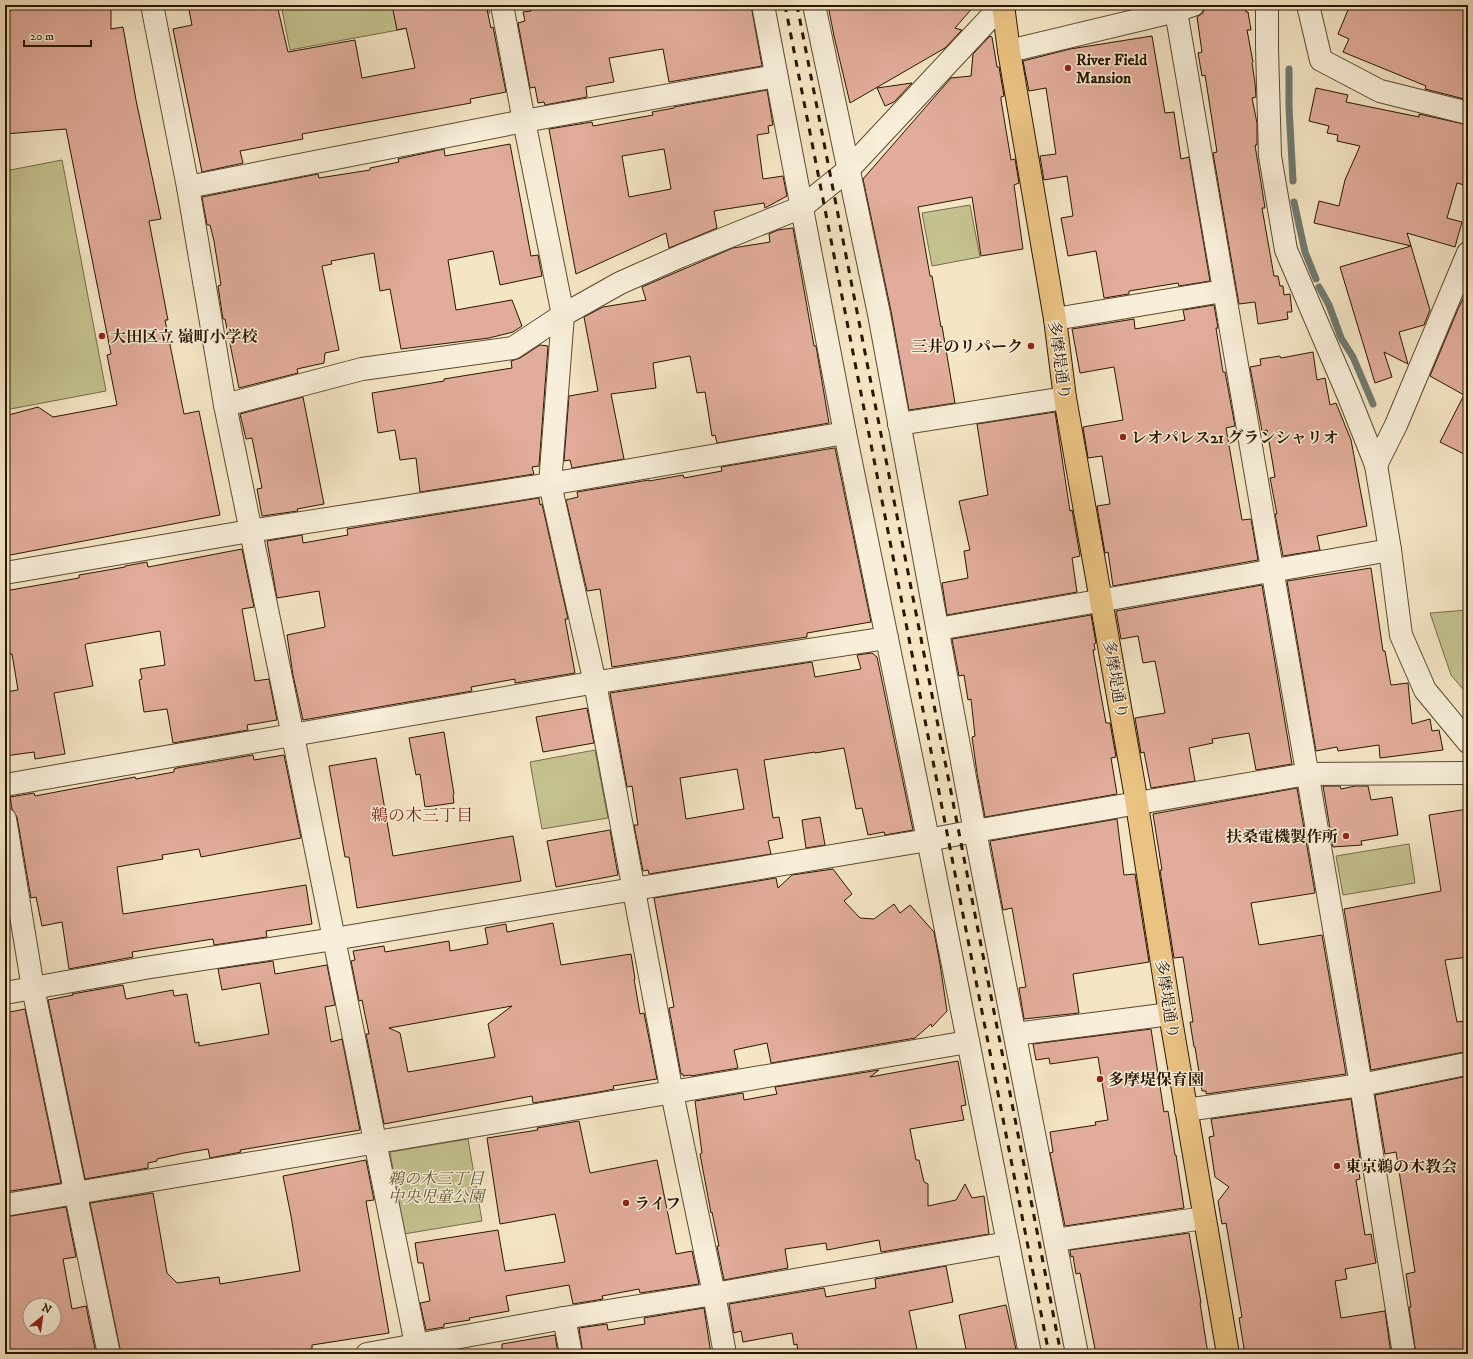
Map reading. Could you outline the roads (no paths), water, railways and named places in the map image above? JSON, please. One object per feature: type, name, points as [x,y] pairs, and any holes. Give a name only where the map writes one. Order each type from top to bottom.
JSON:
[{"type":"main road","name":"多摩堤通り","points":[[1002,5],[1055,319],[1066,398],[1137,803],[1170,1014],[1228,1354]]},
{"type":"street","points":[[152,5],[188,187],[225,405],[250,531],[294,736],[417,1350]]},
{"type":"street","points":[[502,5],[563,315],[550,484],[595,683],[635,888],[672,1093],[725,1354]]},
{"type":"street","points":[[763,5],[845,433],[928,840],[1030,1354]]},
{"type":"street","points":[[814,5],[879,314],[975,831],[1077,1354]]},
{"type":"street","points":[[225,405],[362,369],[514,348],[563,315],[627,280],[681,256],[802,207],[848,170],[1002,5]]},
{"type":"street","points":[[1267,5],[1270,156],[1286,250],[1349,397],[1376,465],[1390,550],[1401,635],[1425,690],[1468,742]]},
{"type":"street","points":[[1308,5],[1321,60],[1380,91],[1468,113]]},
{"type":"street","points":[[1009,51],[1184,8],[1223,291],[1361,1085],[1404,1354]]},
{"type":"street","points":[[188,187],[524,121],[776,76]]},
{"type":"street","points":[[1376,465],[1396,425],[1468,253]]},
{"type":"street","points":[[1055,319],[1223,291]]},
{"type":"street","points":[[899,424],[1066,398]]},
{"type":"street","points":[[5,574],[250,531],[550,484],[845,433]]},
{"type":"street","points":[[938,629],[1390,550]]},
{"type":"street","points":[[5,785],[595,683],[887,638]]},
{"type":"street","points":[[5,993],[145,968],[334,939],[928,840],[1307,774],[1468,773]]},
{"type":"street","points":[[5,819],[33,988],[109,1354]]},
{"type":"street","points":[[1015,1034],[1170,1014]]},
{"type":"street","points":[[5,1205],[968,1042]]},
{"type":"street","points":[[1186,1110],[1361,1085],[1466,1064]]},
{"type":"street","points":[[1055,1240],[1204,1218]]},
{"type":"street","points":[[368,1354],[417,1350],[564,1318],[714,1294],[1008,1243]]},
{"type":"street","points":[[564,1318],[571,1354]]},
{"type":"waterway","points":[[1289,69],[1289,107],[1293,181]]},
{"type":"waterway","points":[[1294,202],[1305,252],[1316,279]]},
{"type":"waterway","points":[[1319,287],[1329,305],[1341,338],[1353,357],[1373,404]]},
{"type":"railway","points":[[785,5],[1049,1354]]},
{"type":"railway","points":[[797,5],[1061,1354]]},
{"type":"place","name":"River Field Mansion","points":[[1068,68]]},
{"type":"place","name":"大田区立 嶺町小学校","points":[[102,336]]},
{"type":"place","name":"三井のリパーク","points":[[1031,346]]},
{"type":"place","name":"レオパレス21 グランシャリオ","points":[[1123,437]]},
{"type":"place","name":"扶桑電機製作所","points":[[1346,836]]},
{"type":"place","name":"多摩堤保育園","points":[[1100,1079]]},
{"type":"place","name":"東京鵜の木教会","points":[[1337,1166]]},
{"type":"place","name":"ライフ","points":[[626,1203]]},
{"type":"district","name":"鵜の木三丁目","points":[[422,815]]},
{"type":"park label","name":"鵜の木三丁目 中央児童公園","points":[[436,1187]]}]
